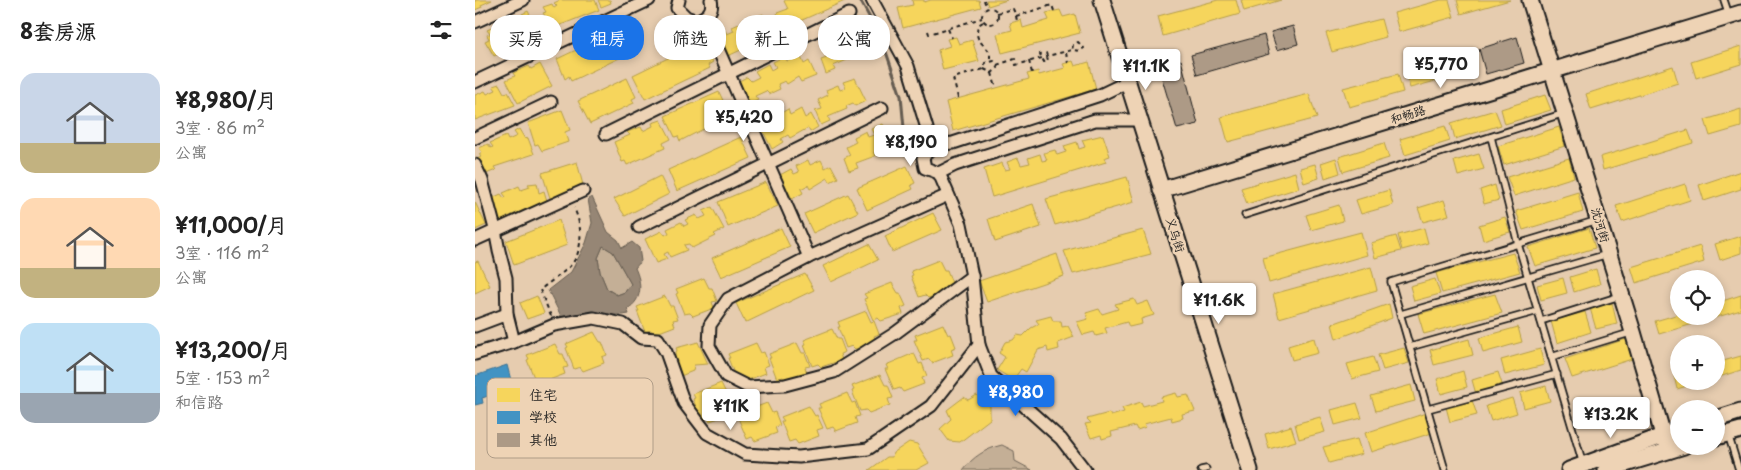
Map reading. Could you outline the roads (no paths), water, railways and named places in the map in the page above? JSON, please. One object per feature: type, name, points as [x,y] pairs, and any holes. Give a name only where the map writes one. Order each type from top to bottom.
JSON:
[{"type":"street","points":[[475,22],[523,0]]},
{"type":"street","points":[[475,82],[649,0]]},
{"type":"street","points":[[679,0],[677,8],[683,15]]},
{"type":"street","points":[[707,15],[712,6],[711,0]]},
{"type":"street","points":[[872,0],[908,66],[932,145]]},
{"type":"street","name":"义乌街","points":[[1102,0],[1249,470]]},
{"type":"street","name":"沈河街","points":[[1530,0],[1663,435],[1670,442]]},
{"type":"street","points":[[605,134],[849,14]]},
{"type":"street","name":"和畅路","points":[[1161,190],[1735,15]]},
{"type":"street","points":[[722,60],[809,257]]},
{"type":"street","points":[[1127,82],[1100,95],[953,143],[932,145],[923,158],[925,168],[939,173],[955,165],[1095,120],[1139,120]]},
{"type":"street","points":[[475,138],[551,102]]},
{"type":"street","points":[[639,228],[881,108]]},
{"type":"street","points":[[475,165],[495,231],[506,278],[507,314],[514,342]]},
{"type":"street","points":[[939,173],[961,224],[972,276],[979,346],[991,376],[1061,439],[1085,470]]},
{"type":"street","points":[[475,240],[583,191]]},
{"type":"street","points":[[948,195],[809,257],[728,299],[710,325],[709,346],[726,376],[748,387],[785,385],[834,372],[894,334],[972,276]]},
{"type":"street","points":[[475,326],[507,314]]},
{"type":"street","points":[[475,354],[514,342],[554,325],[595,318],[623,324],[641,338],[658,339],[666,352],[684,402],[707,433],[745,454],[799,457],[868,449],[931,406],[979,346]]},
{"type":"street","points":[[1725,416],[1741,411]]},
{"type":"street","points":[[1576,468],[1670,433]]},
{"type":"street","points":[[1606,470],[1670,450]]},
{"type":"lane","points":[[1725,0],[1735,15]]},
{"type":"lane","points":[[1245,215],[1565,113]]},
{"type":"lane","points":[[1491,137],[1518,244],[1557,374],[1576,468]]},
{"type":"lane","points":[[1445,470],[1391,282],[1598,220]]},
{"type":"lane","points":[[1401,314],[1608,254]]},
{"type":"lane","points":[[1541,321],[1621,296]]},
{"type":"lane","points":[[1410,347],[1538,311]]},
{"type":"lane","points":[[1551,357],[1633,332]]},
{"type":"lane","points":[[1428,409],[1557,374]]},
{"type":"lane","points":[[1728,434],[1739,470]]},
{"type":"waterway","points":[[860,0],[882,40],[901,96],[904,128],[919,145]]}]
